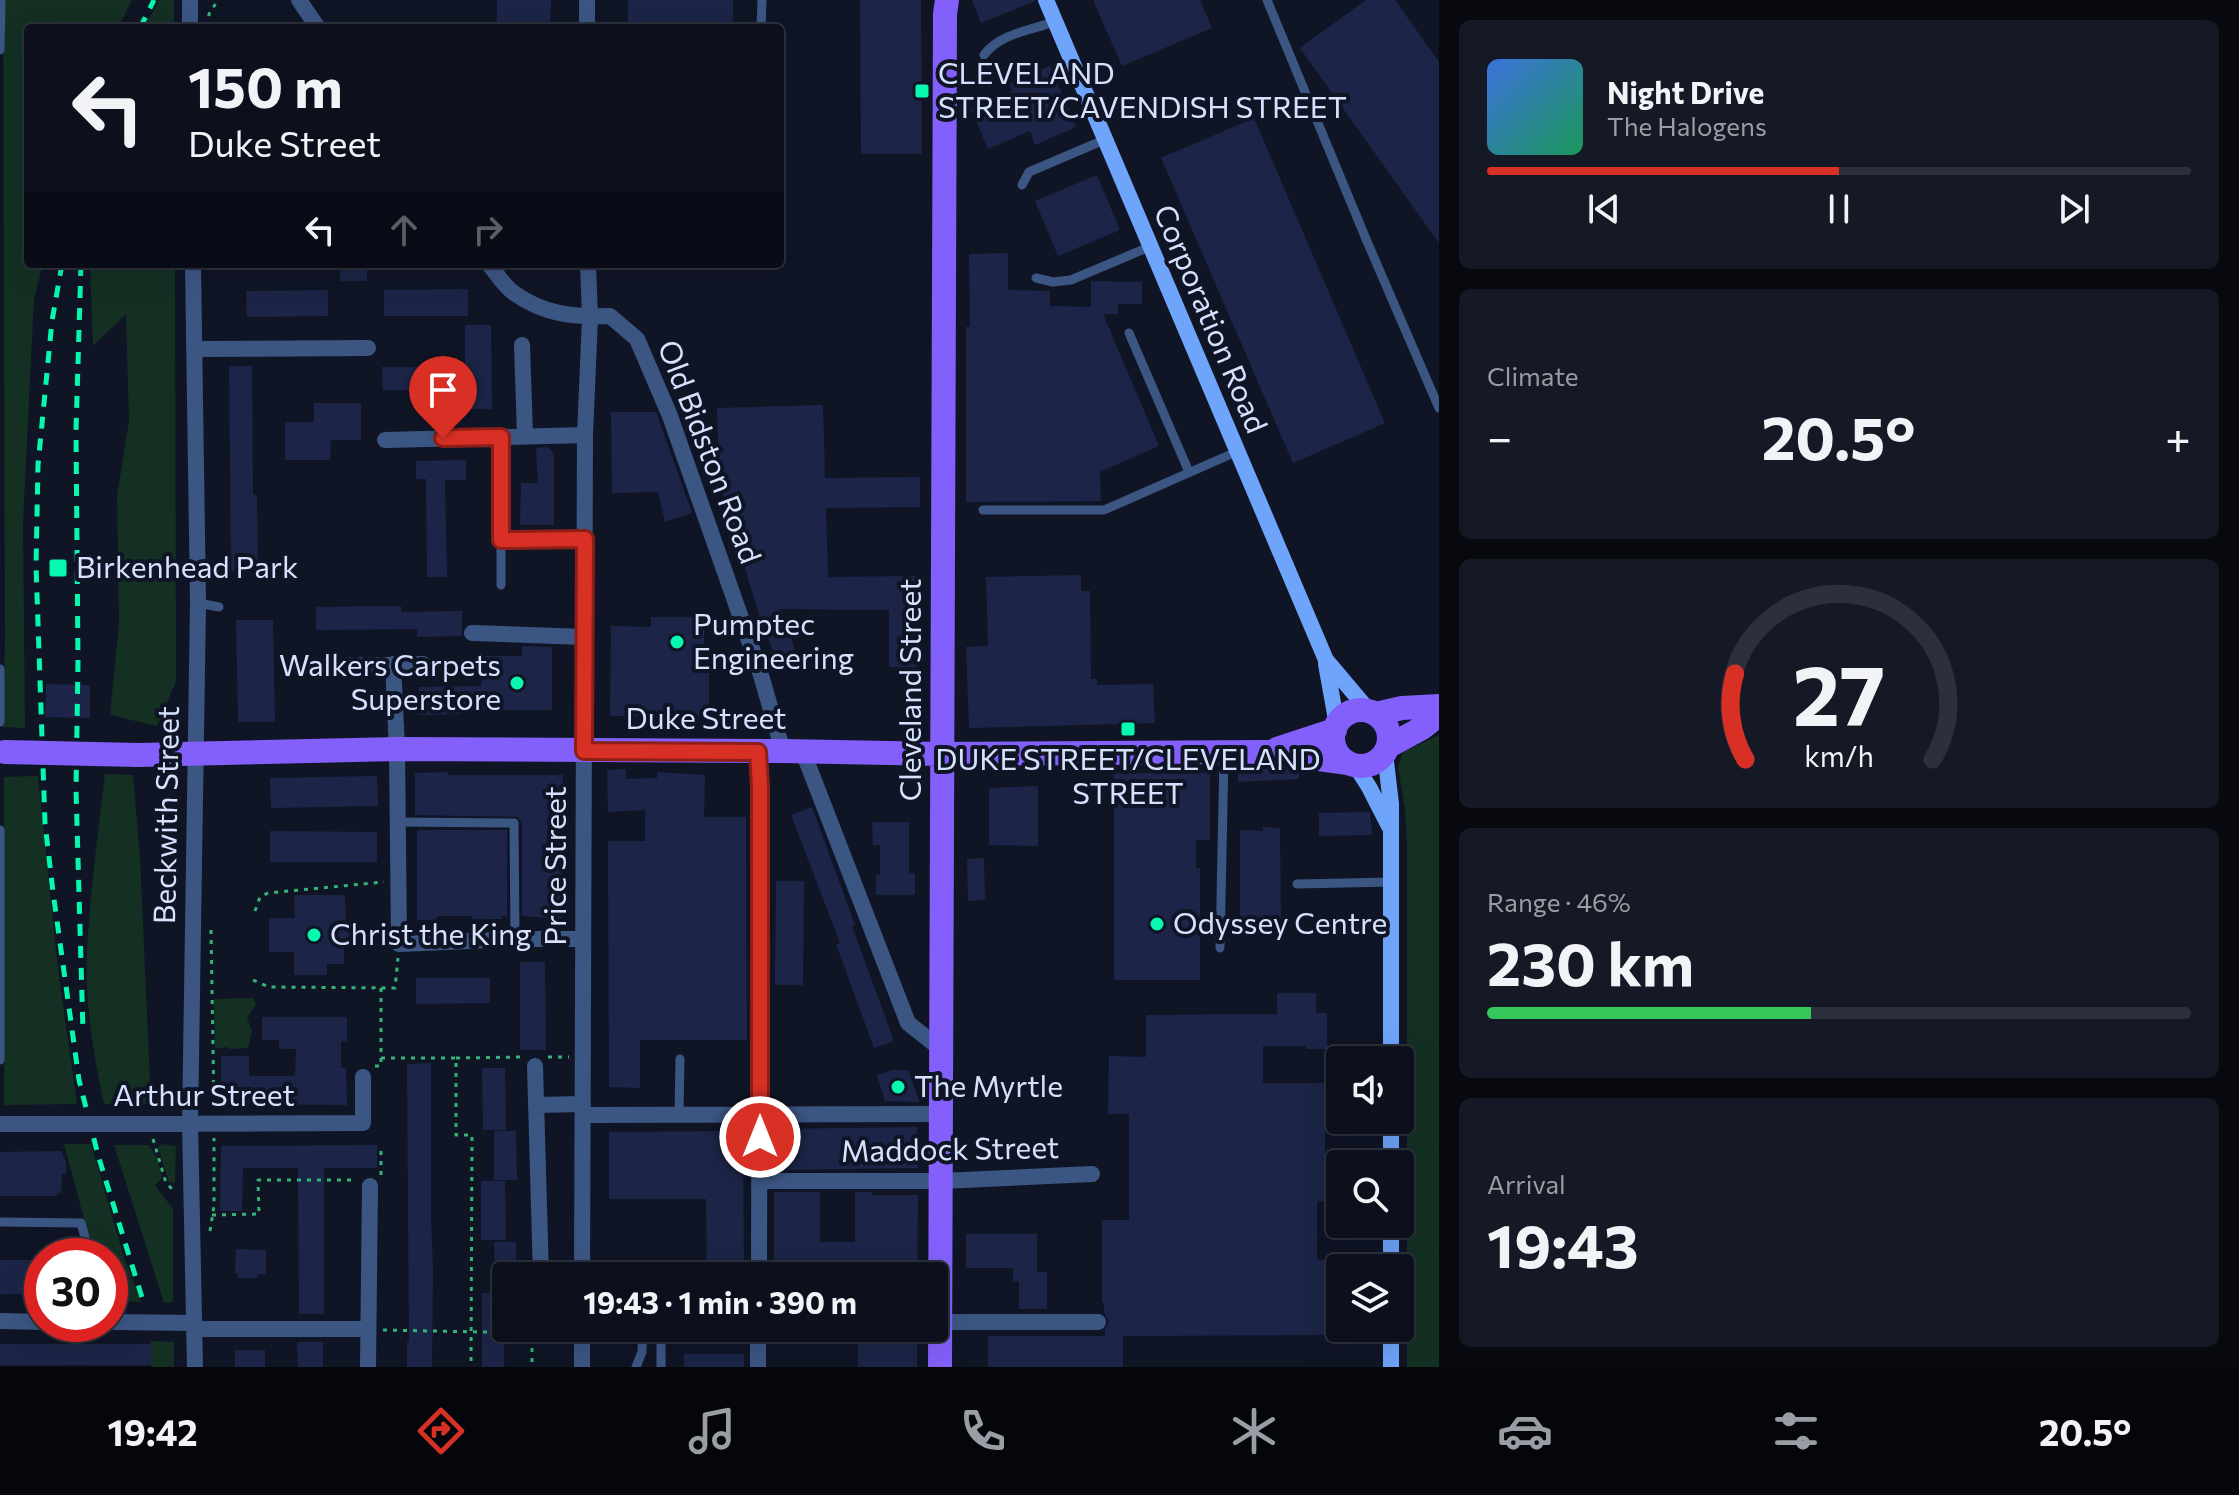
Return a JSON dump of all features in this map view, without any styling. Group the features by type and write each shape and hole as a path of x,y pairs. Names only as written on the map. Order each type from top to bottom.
{"main road":[{"name":"Corporation Road","path":"1046,0 1326,660 1336,727"},
{"name":"Cleveland Street","path":"939,1262 945,5"},
{"name":"Corporation Road","path":"1326,660 1373,713"},
{"path":"1392,831 1369,787 1336,749 1333,739 1336,727 1351,712 1373,713 1439,706"},
{"path":"1373,713 1387,727 1392,831 1391,1046"},
{"path":"1351,764 1374,763 1387,749 1439,715"},
{"name":"Duke Street","path":"1267,752 1336,727"},
{"name":"Duke Street","path":"2,752 138,755 397,749 942,754 1267,752 1351,764"},
{"name":"Cleveland Street","path":"938,1342 940,1367"},
{"path":"1391,1342 1391,1367"}],"street":[{"path":"190,0 190,24"},
{"path":"299,0 315,24"},
{"path":"587,0 587,24"},
{"name":"Beckwith Street","path":"193,268 198,603 190,1124 195,1367"},
{"name":"Old Bidston Road","path":"492,268 511,292 554,313 610,316 637,339 670,416 760,672 908,1023 942,1050"},
{"name":"Price Street","path":"582,1262 588,268"},
{"path":"522,345 525,436"},
{"path":"194,349 368,348"},
{"path":"385,440 585,435"},
{"path":"472,633 584,637"},
{"path":"393,664 399,944 583,939"},
{"path":"336,666 423,664"},
{"path":"758,752 759,1262"},
{"path":"535,1066 541,1262"},
{"name":"Arthur Street","path":"0,1124 363,1123 363,1077"},
{"path":"536,1105 679,1114 941,1114"},
{"name":"Maddock Street","path":"760,1181 941,1181 1092,1174"},
{"path":"368,1367 370,1183"},
{"path":"0,1321 24,1322"},
{"path":"948,1322 1098,1322"},
{"path":"128,1323 367,1329"},
{"path":"582,1342 582,1367"},
{"path":"758,1342 758,1367"}],"lane":[{"path":"0,50 1,0"},
{"path":"761,24 762,0"},
{"path":"1267,0 1439,408"},
{"path":"984,55 989,47 1011,35 1055,21"},
{"path":"1022,185 1029,172 1104,140"},
{"path":"1036,278 1053,282 1071,280 1149,247"},
{"path":"1129,333 1189,472"},
{"path":"501,437 501,585"},
{"path":"983,510 1104,510 1236,452"},
{"path":"501,540 585,539"},
{"path":"198,603 219,607"},
{"path":"0,669 0,722"},
{"path":"1220,948 1224,752"},
{"path":"398,822 514,823 515,939"},
{"path":"0,830 0,1060"},
{"path":"1297,884 1392,882"},
{"path":"679,1114 680,1059"},
{"path":"0,1222 81,1223 85,1238"},
{"path":"636,1367 642,1342"},
{"path":"661,1342 661,1367"}],"path":[{"path":"208,24 209,14 218,0"},
{"path":"255,911 260,897 268,893 398,881"},
{"path":"253,980 269,987 395,988 399,944"},
{"path":"363,1077 363,1066 381,1066 381,988"},
{"path":"381,1058 456,1058 456,1135 472,1135 471,1367"},
{"path":"147,1124 166,1183 192,1211 259,1214 258,1180 370,1183 381,1180 381,1147"},
{"path":"367,1329 492,1332"},
{"path":"532,1342 532,1367"}],"green space":[{"path":"3,0 132,0 120,24 24,24 24,268 42,268 34,299 23,522 25,728 3,727"},
{"path":"159,0 174,0 174,24 146,24"},
{"path":"90,268 175,268 176,681 157,726 110,715 119,623 117,496 129,421 126,314 93,346"},
{"path":"1439,735 1439,1367 1407,1367 1407,1342 1414,1342 1414,1254 1407,1254 1407,1238 1414,1238 1414,1150 1407,1150 1407,1134 1414,1134 1414,1046 1407,1046 1407,845 1398,767 1403,752"},
{"path":"105,774 133,775 140,857 151,1104 104,1104 93,1047 87,952"},
{"path":"38,776 58,970 77,1104 4,1105 4,777"},
{"path":"253,998 256,1005 247,1018 252,1030 248,1048 215,1049 214,999"},
{"path":"64,1144 91,1144 118,1238 89,1238"},
{"path":"162,1144 176,1146 175,1183 169,1182 158,1147"},
{"path":"114,1145 149,1145 157,1158 162,1178 155,1185 173,1209 173,1302 164,1303"},
{"path":"128,1267 141,1302 128,1302"},
{"path":"151,1341 174,1342 174,1367 151,1367"}],"building":[{"path":"497,0 551,0 550,24 497,24"},
{"path":"628,0 733,0 733,24 628,24"},
{"path":"860,0 921,0 922,154 861,154"},
{"path":"972,0 1035,0 1035,1 981,23"},
{"path":"1093,0 1200,0 1212,28 1122,66"},
{"path":"1366,0 1395,0 1439,62 1439,243 1300,48"},
{"path":"1050,66 1076,127 1035,145 1030,131 988,149 971,109 1012,91 1009,84"},
{"path":"1254,118 1385,423 1293,463 1161,158"},
{"path":"1097,175 1120,230 1058,256 1035,201"},
{"path":"1008,253 1008,290 1050,291 1050,306 1091,307 1091,281 1142,282 1142,304 1118,304 1118,314 1103,314 1159,446 1100,472 1101,501 966,502 969,254"},
{"path":"340,268 367,268 367,281 340,281"},
{"path":"468,289 468,316 384,316 384,290"},
{"path":"328,290 328,316 247,317 246,291"},
{"path":"465,325 491,325 492,409 465,409"},
{"path":"229,366 252,366 253,495 257,495 258,571 231,571"},
{"path":"382,367 432,367 432,390 383,390"},
{"path":"314,403 361,403 361,440 331,440 330,460 285,460 285,422 314,422"},
{"path":"823,405 825,478 920,477 920,507 826,508 828,577 919,576 916,671 897,671 897,667 889,667 889,610 780,609 798,660 777,662 757,608 719,482 717,408"},
{"path":"611,412 656,412 692,513 665,522 658,492 612,493"},
{"path":"548,447 554,454 554,525 520,525 521,483 538,483 536,448"},
{"path":"466,460 466,480 445,480 447,577 427,577 426,479 416,479 416,461"},
{"path":"1081,575 1081,591 1090,591 1091,679 1097,679 1097,685 1153,684 1155,723 969,728 966,647 988,646 986,577"},
{"path":"401,606 401,612 462,611 462,636 417,637 417,629 316,630 316,607"},
{"name":"Pumptec Engineering","path":"651,617 704,617 704,667 709,667 709,716 610,716 611,626 651,627"},
{"path":"236,620 273,620 275,722 238,722"},
{"name":"Walkers Carpets Superstore","path":"522,646 552,647 552,710 463,710 463,714 419,715 419,687 481,686 482,656 522,656"},
{"path":"46,684 90,685 90,718 45,717"},
{"path":"1267,767 1299,771 1299,779 1238,782 1238,769"},
{"path":"626,769 626,779 657,778 657,772 705,775 704,817 746,817 747,1040 640,1040 640,1088 609,1087 608,841 645,841 645,810 608,812 607,770"},
{"path":"448,772 448,775 563,775 562,919 522,916 522,823 518,817 415,815 415,773"},
{"name":"Odyssey Centre","path":"1114,773 1210,773 1210,840 1196,840 1196,868 1200,868 1200,980 1114,980"},
{"path":"377,776 378,806 271,808 270,778"},
{"path":"1038,786 1038,846 989,845 989,788"},
{"path":"812,807 894,1041 874,1048 836,944 840,943 791,815"},
{"path":"1370,812 1372,835 1319,836 1319,813"},
{"path":"872,822 909,822 909,873 915,873 915,895 876,895 880,845 873,845"},
{"path":"1263,827 1280,828 1281,925 1240,924 1240,830 1263,831"},
{"path":"417,830 507,830 507,916 502,916 502,919 472,919 472,916 437,916 437,920 417,920"},
{"path":"270,831 377,832 377,862 270,862"},
{"path":"984,858 985,900 968,901 967,859"},
{"path":"776,881 804,881 803,985 775,985"},
{"name":"Christ the King","path":"294,895 345,895 346,924 359,924 359,946 344,946 344,964 327,964 327,975 294,975 294,952 269,952 269,918 295,918"},
{"path":"520,962 545,962 546,1050 520,1050"},
{"path":"416,978 490,978 490,1003 416,1004"},
{"path":"1277,993 1316,993 1316,1013 1327,1013 1326,1049 1263,1046 1263,1083 1325,1083 1325,1201 1317,1201 1317,1260 1326,1260 1326,1335 1123,1336 1123,1367 988,1367 988,1336 1105,1336 1109,1321 1102,1303 1102,1220 1129,1220 1129,1114 1108,1114 1109,1056 1146,1057 1146,1015 1277,1014"},
{"path":"262,1017 347,1017 347,1041 341,1041 341,1068 346,1068 347,1105 221,1104 221,1056 249,1056 249,1076 295,1076 296,1049 279,1049 279,1040 262,1040"},
{"path":"431,1063 432,1367 407,1367 407,1064"},
{"path":"482,1068 505,1068 506,1130 483,1130"},
{"name":"The Myrtle","path":"908,1070 920,1102 885,1101 877,1075"},
{"path":"917,1127 918,1168 775,1170 774,1129"},
{"path":"494,1131 516,1131 517,1180 494,1180"},
{"path":"743,1131 744,1262 707,1262 706,1199 609,1199 609,1132"},
{"path":"377,1145 377,1168 324,1168 324,1314 299,1314 298,1168 243,1168 242,1211 220,1211 221,1146"},
{"path":"61,1151 66,1162 66,1174 62,1174 61,1193 57,1196 0,1196 0,1152"},
{"path":"481,1181 505,1181 506,1240 481,1240"},
{"path":"774,1192 820,1192 820,1242 855,1242 855,1192 918,1195 917,1262 774,1262"},
{"path":"966,1234 1037,1234 1037,1272 1047,1272 1047,1309 1019,1309 1019,1281 1013,1281 1013,1268 966,1268"},
{"path":"494,1242 516,1242 516,1262 495,1262"},
{"path":"236,1249 266,1250 266,1275 238,1278 235,1273"},
{"path":"0,1260 24,1260 24,1294 0,1294"},
{"path":"482,1293 492,1293 492,1342 504,1342 504,1367 482,1367"},
{"path":"297,1342 323,1342 323,1367 298,1367"},
{"path":"858,1342 917,1342 917,1367 858,1367"},
{"path":"0,1344 151,1344 151,1365 0,1365"},
{"path":"235,1350 265,1350 265,1367 235,1367"},
{"path":"684,1354 744,1354 744,1367 684,1367"}],"railway":[{"path":"142,24 154,0"},
{"path":"61,268 52,321 38,465 36,566 45,823 79,1080 98,1155 144,1304"},
{"path":"81,268 76,430 76,790 83,1032"}],"place":[{"name":"CLEVELAND STREET/CAVENDISH STREET","path":"922,91"},
{"name":"Birkenhead Park","path":"58,568"},
{"name":"Pumptec Engineering","path":"677,642"},
{"name":"Walkers Carpets Superstore","path":"517,683"},
{"name":"DUKE STREET/CLEVELAND STREET","path":"1128,729"},
{"name":"Odyssey Centre","path":"1157,924"},
{"name":"Christ the King","path":"314,935"},
{"name":"The Myrtle","path":"898,1087"}],"route":[{"path":"443,438 501,437 501,540 585,539 584,751 758,752 760,1137"}]}
